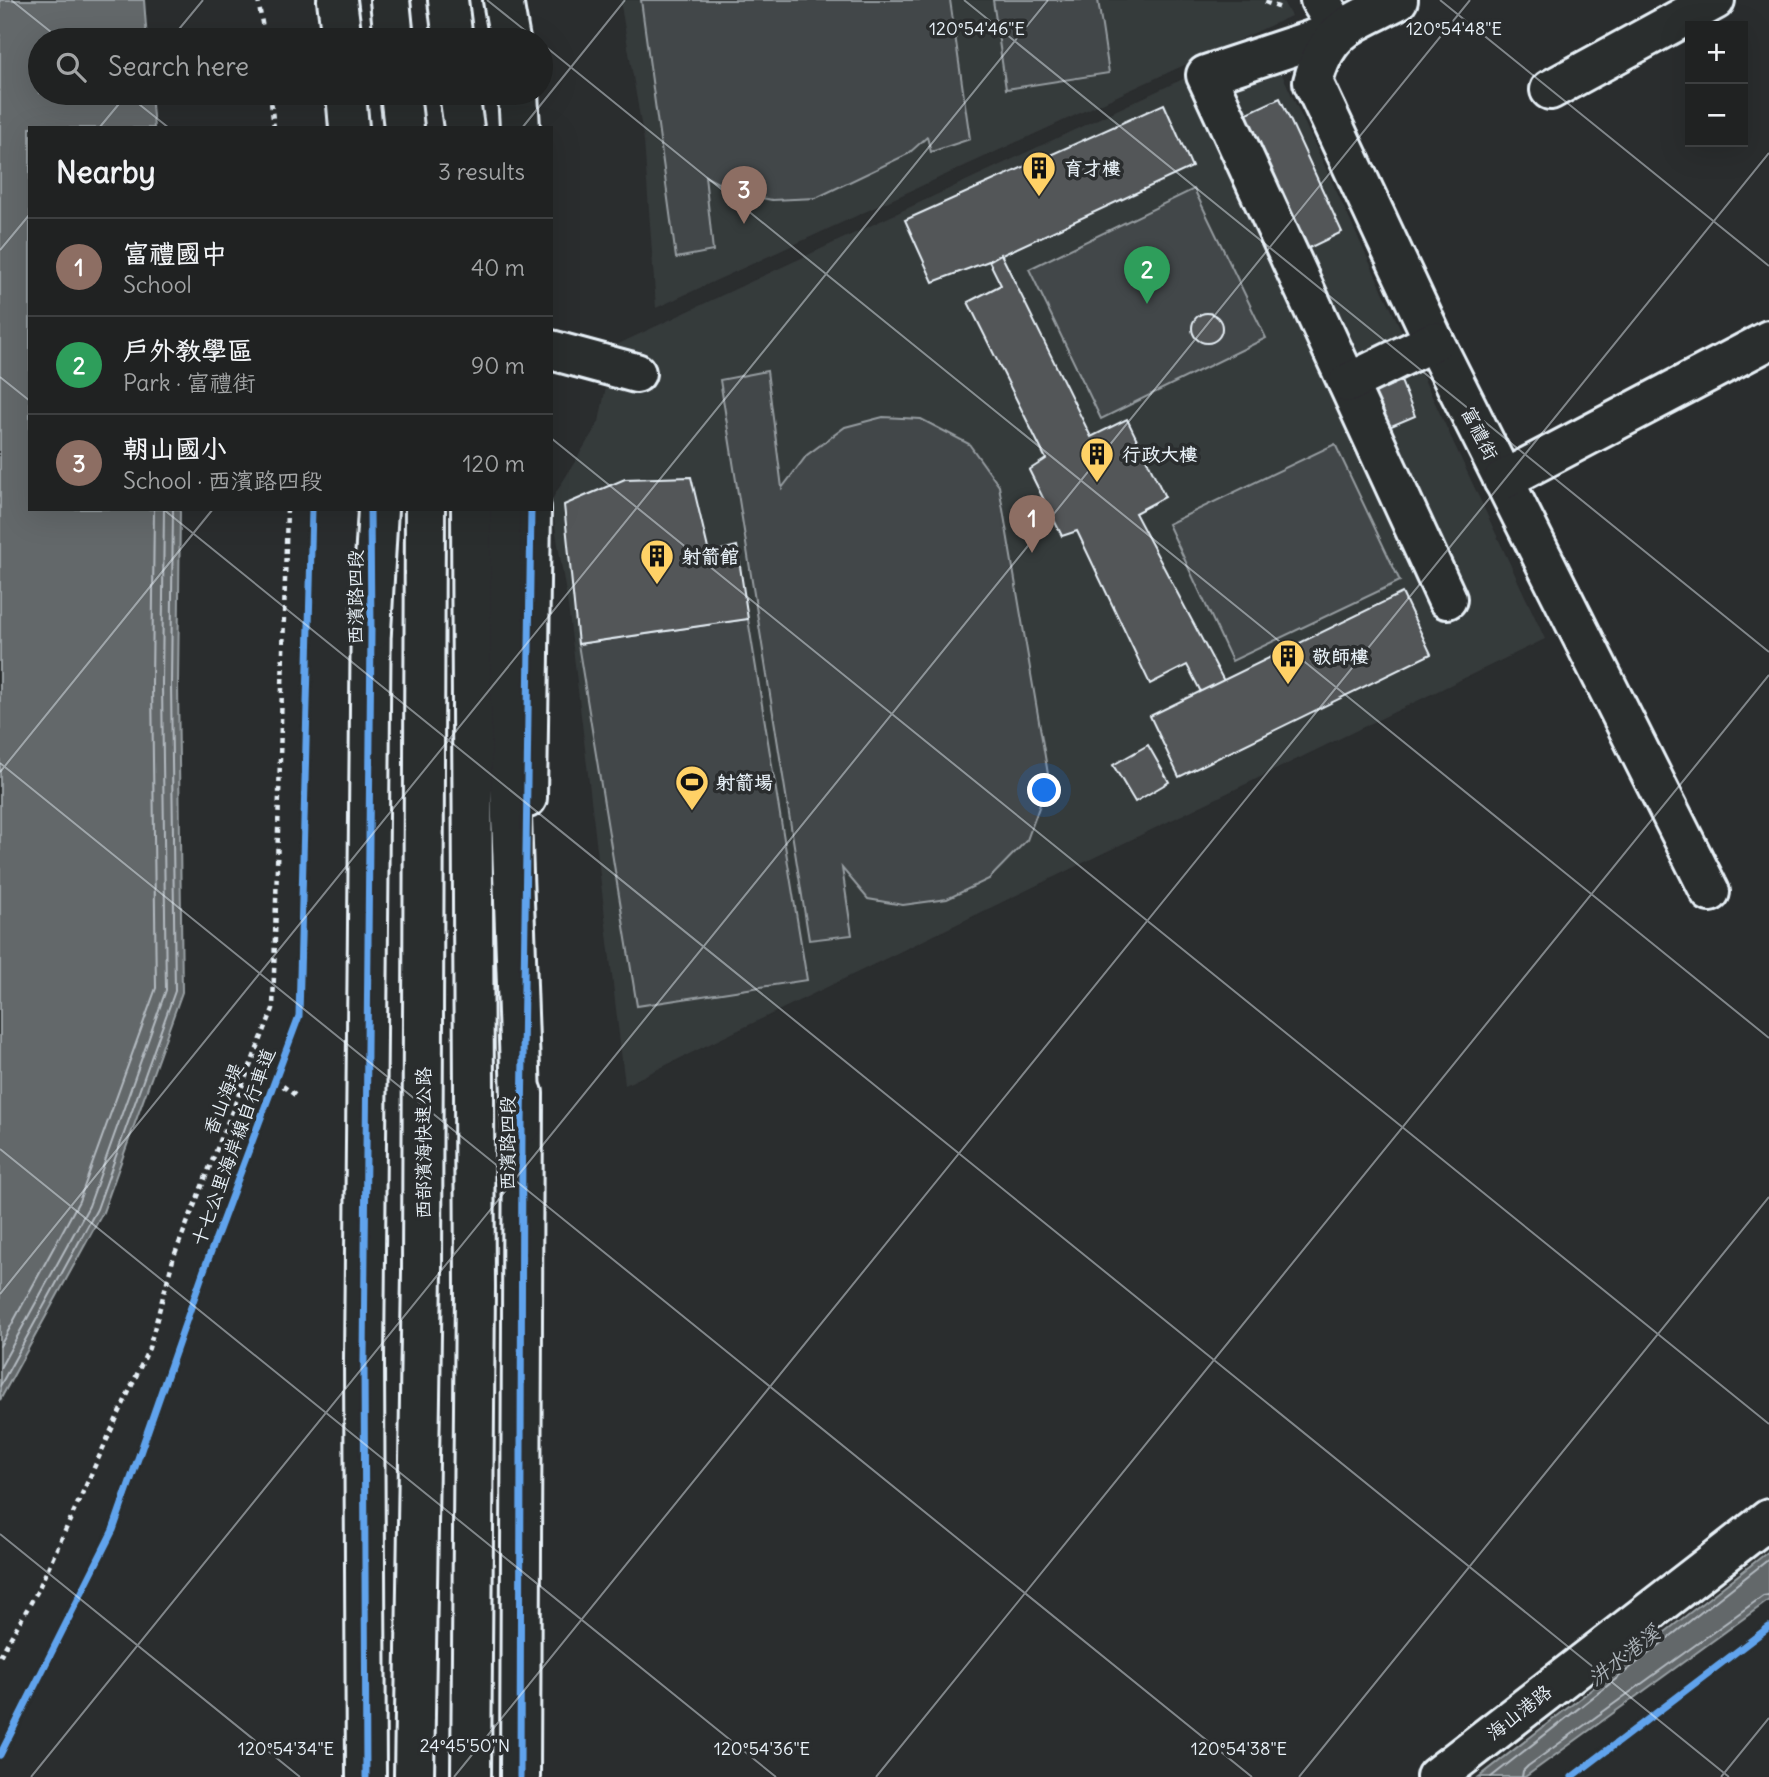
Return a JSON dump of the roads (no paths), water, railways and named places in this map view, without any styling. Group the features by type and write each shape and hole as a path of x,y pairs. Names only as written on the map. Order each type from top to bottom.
{"main road":[{"path":"337,0 340,28"},
{"path":"387,28 388,0"},
{"path":"388,0 392,28"},
{"path":"448,0 452,28"},
{"path":"503,0 508,28"},
{"name":"富禮街","path":"1398,0 1330,15 1313,82 1434,341 1710,892"},
{"path":"1550,90 1715,0"},
{"path":"1330,15 1206,75 1447,600"},
{"path":"347,105 349,126"},
{"path":"387,105 387,126"},
{"path":"401,105 404,126"},
{"path":"461,105 464,126"},
{"path":"519,105 520,126"},
{"path":"1503,480 1769,340"},
{"path":"1348,383 1434,341"},
{"path":"553,351 636,373"},
{"name":"西濱路四段","path":"366,1777 364,1360 370,511"},
{"path":"371,631 378,511"},
{"name":"西部濱海快速公路","path":"414,1777 423,1258 425,511"},
{"path":"471,511 475,1287 471,1777"},
{"path":"500,511 522,1125"},
{"name":"西濱路四段","path":"520,1777 522,1125 531,511"},
{"name":"海山港路","path":"1436,1777 1769,1519"}],"water":[{"path":"0,0 144,0 146,28 28,28 28,105 152,105 154,126 28,126 28,511 180,511 178,684 182,992 103,1212 0,1400"},
{"path":"1769,1551 1769,1600 1525,1777 1479,1777"}],"place":[{"name":"育才樓","path":"1039,198"},
{"name":"朝山國小","path":"744,224"},
{"name":"戶外教學區","path":"1147,304"},
{"name":"行政大樓","path":"1097,484"},
{"name":"富禮國中","path":"1032,553"},
{"name":"射箭館","path":"657,586"},
{"name":"敬師樓","path":"1288,686"},
{"name":"射箭場","path":"692,812"}],"water label":[{"name":"汫水港溪","path":"1624,1656"}]}
